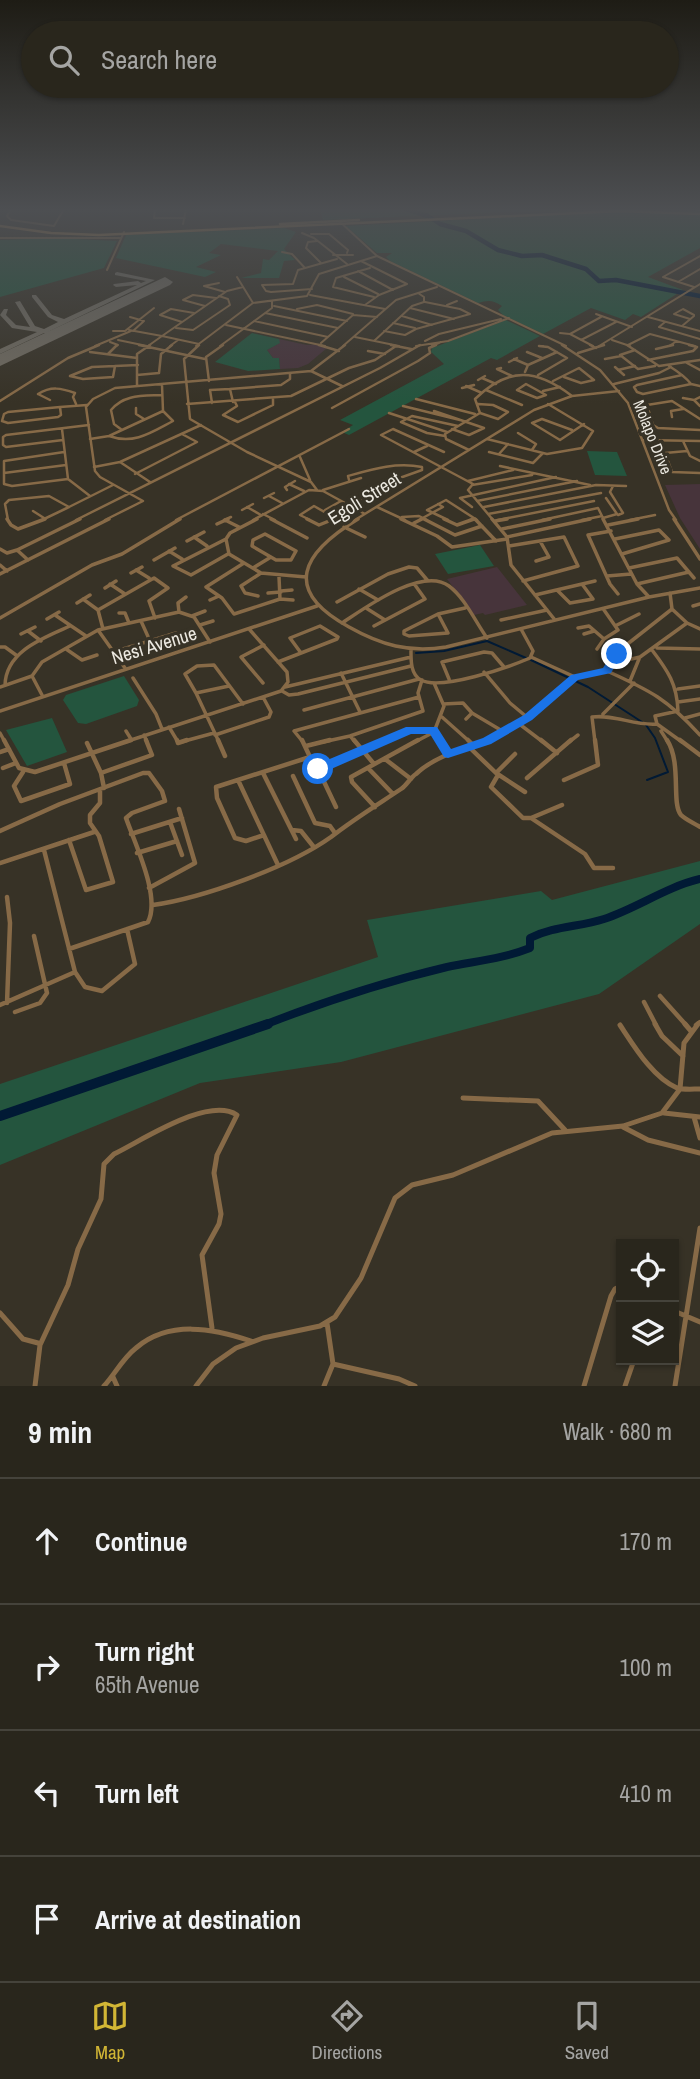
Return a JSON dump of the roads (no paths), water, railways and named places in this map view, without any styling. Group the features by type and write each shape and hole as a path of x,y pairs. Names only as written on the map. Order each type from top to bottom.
{"street":[{"path":"293,284 297,274"},
{"path":"310,295 318,275 322,274"},
{"path":"349,274 334,280 335,290 374,297"},
{"path":"363,274 393,289"},
{"path":"365,305 374,297 407,284 385,274"},
{"name":"Molapo Drive","path":"414,274 578,354 600,370 628,403 669,510 700,559"},
{"path":"669,274 663,277 694,287"},
{"path":"677,282 692,274"},
{"path":"342,276 379,295"},
{"path":"237,277 254,303"},
{"path":"219,283 204,286 225,292"},
{"path":"293,284 262,285 267,292 312,289"},
{"path":"293,284 296,289"},
{"path":"578,354 611,340 700,284"},
{"path":"60,406 59,417 2,422 4,414 8,412 75,404 88,405 112,389 311,371 339,351 398,299 439,286"},
{"path":"137,386 138,353 217,297 243,287"},
{"path":"418,293 424,297 425,302"},
{"path":"174,328 193,330 230,305 228,299 217,297 193,295 183,300 205,306"},
{"path":"365,514 319,490 311,482 247,452 188,416 183,361 199,344 254,303 310,295 386,309"},
{"path":"272,301 274,306"},
{"path":"374,341 384,331 410,308 425,302 460,309 470,314 416,328 405,335 384,331"},
{"path":"445,306 457,302"},
{"path":"296,310 302,306 316,305 355,315 377,317"},
{"path":"116,339 205,359 274,306 347,321"},
{"path":"127,330 154,308"},
{"path":"410,308 454,319"},
{"path":"182,322 160,315 171,309 194,313"},
{"path":"682,326 690,319 694,315 685,310 674,314 690,319"},
{"path":"265,313 338,328"},
{"path":"596,314 632,327"},
{"path":"321,343 355,315"},
{"path":"402,316 432,325"},
{"path":"0,401 58,364 132,331 144,321 130,317"},
{"path":"570,336 579,328 601,317"},
{"path":"646,317 700,330"},
{"path":"0,549 7,553 17,550 342,386 433,337 508,318"},
{"path":"332,408 430,354 429,348 508,318"},
{"path":"254,321 328,337"},
{"path":"665,321 659,328 700,339"},
{"path":"580,322 586,324"},
{"path":"582,342 616,322"},
{"path":"393,323 416,328"},
{"path":"226,325 321,343 339,351"},
{"path":"572,326 579,328"},
{"path":"684,334 691,328"},
{"path":"113,331 127,330 199,344"},
{"path":"560,333 596,348"},
{"path":"628,345 648,334 697,347 693,351 648,360"},
{"path":"355,337 411,349"},
{"path":"433,337 436,341"},
{"path":"137,375 159,373 159,358 178,340"},
{"path":"611,340 628,345 656,365 670,367 691,384"},
{"path":"421,344 443,341"},
{"path":"656,349 670,346 677,341"},
{"path":"106,355 118,346 110,342"},
{"path":"538,375 567,358 544,345 539,346"},
{"path":"187,404 291,396 325,378 365,365 396,346"},
{"path":"531,349 526,353 542,358"},
{"path":"88,351 137,358"},
{"path":"368,351 385,354"},
{"path":"601,356 606,360 621,356 621,353 635,351"},
{"path":"525,372 528,365 558,352"},
{"path":"621,356 637,368"},
{"path":"509,362 516,358 528,365"},
{"path":"205,359 209,381"},
{"path":"614,384 700,360"},
{"path":"686,363 700,370"},
{"path":"115,366 113,377 83,379 70,376 81,369 115,366 138,365"},
{"path":"624,375 616,368 648,369 656,365"},
{"path":"553,381 580,369 594,380 581,383 564,377"},
{"path":"497,370 512,376"},
{"path":"311,371 342,386"},
{"path":"480,412 475,399 496,384 525,372 553,381 572,396"},
{"path":"212,403 210,390 281,385 290,379 290,374"},
{"path":"681,375 639,384 634,388 643,394 691,384 700,386"},
{"path":"481,378 496,384"},
{"path":"543,391 546,395 537,398 517,390 529,384 543,391 560,387"},
{"path":"110,436 123,442 136,439 173,421 163,411 162,385"},
{"path":"474,385 465,386 482,393"},
{"path":"50,400 38,394 55,386 75,393 75,404"},
{"path":"230,389 237,406 223,415 238,422 273,405 273,399"},
{"path":"486,390 522,405"},
{"name":"Egoli Street","path":"306,577 311,557 316,550 344,527 487,439 548,404 572,396 619,391"},
{"path":"691,394 697,398 700,406"},
{"path":"122,430 114,424 111,408 117,401 162,395"},
{"path":"0,396 7,396"},
{"path":"683,398 697,398"},
{"path":"416,399 475,415"},
{"path":"700,419 670,401 647,405 653,425 658,428 700,429"},
{"path":"478,404 493,405 508,412 498,419 480,412"},
{"path":"487,439 543,453 554,454 582,448 594,433 584,424 548,404"},
{"path":"0,574 143,501 100,477 93,467 88,405"},
{"path":"403,406 419,412 467,421"},
{"path":"136,408 136,414 144,419"},
{"path":"672,417 671,411 683,409"},
{"path":"90,439 110,436 163,411"},
{"path":"433,411 484,428 469,435 452,429"},
{"path":"445,436 447,432 480,412"},
{"path":"389,414 447,432"},
{"path":"458,426 412,416 401,422 427,433 445,436 470,450"},
{"path":"572,430 542,419 532,423 560,440 584,424"},
{"path":"63,440 6,447 3,445 4,436 89,425"},
{"path":"93,467 120,462 201,425"},
{"path":"62,429 68,479 90,496"},
{"path":"0,618 92,565 122,554 160,529 349,429"},
{"path":"444,452 393,429 381,433 385,439 442,466 472,485"},
{"path":"518,433 536,444 532,450"},
{"path":"135,474 196,443 182,434"},
{"path":"642,440 700,441"},
{"path":"682,441 692,458 700,461"},
{"path":"499,454 508,444"},
{"path":"414,452 427,446"},
{"path":"687,451 665,453 672,472 700,473"},
{"path":"64,452 6,460 3,464 4,484 7,486 68,479"},
{"path":"489,452 533,463 543,453"},
{"path":"300,457 311,482"},
{"path":"120,462 150,482"},
{"path":"4,473 66,465"},
{"path":"349,480 348,476 395,466 415,465 423,468 394,480 396,483 351,505"},
{"path":"499,466 591,486"},
{"path":"468,481 515,470"},
{"path":"534,475 472,485 467,489 502,529 507,538 511,565 556,620"},
{"path":"472,507 460,498 556,477"},
{"path":"229,554 191,575 173,567 208,546 226,540 240,528 304,491 319,490 361,478"},
{"path":"287,491 285,487 295,481"},
{"path":"477,501 577,481"},
{"path":"289,484 304,491"},
{"path":"69,507 45,496 9,500 5,504 7,523 12,528 24,529 44,518 69,507 113,485"},
{"path":"377,507 412,523 452,547 496,541 623,513 610,492 615,485"},
{"path":"483,507 591,486 626,486"},
{"path":"264,498 274,493"},
{"path":"488,514 601,493"},
{"path":"269,496 283,504"},
{"path":"606,498 617,515"},
{"path":"474,519 458,525 427,510 446,500 483,525 496,541"},
{"path":"324,510 335,518 322,525 300,513 314,506 324,510 341,501"},
{"path":"495,521 594,501"},
{"path":"242,510 253,504"},
{"path":"247,507 307,538"},
{"path":"502,529 598,508 631,574 649,597"},
{"path":"33,511 44,518"},
{"path":"412,523 432,513"},
{"path":"400,517 414,515 423,518 455,536 483,525"},
{"path":"608,525 655,515"},
{"path":"217,524 230,517"},
{"path":"225,520 240,528"},
{"path":"344,527 365,537"},
{"path":"615,540 659,530 669,540 621,554"},
{"path":"611,531 588,534 607,576 618,593"},
{"path":"187,541 204,532"},
{"path":"253,568 271,557 288,561 297,553 265,534 250,542 271,557"},
{"path":"194,537 208,546"},
{"path":"509,546 564,537 578,566 523,581"},
{"path":"226,540 229,554 261,573 279,577 306,577 309,591 317,606 341,623 379,643 411,649 440,649 649,597 700,588"},
{"path":"536,561 550,555 540,541"},
{"path":"154,560 175,548"},
{"path":"17,550 29,560"},
{"path":"169,551 183,559"},
{"path":"629,568 675,558 682,561 694,578"},
{"path":"244,563 207,586 231,611 237,614 280,599 293,600"},
{"path":"0,565 7,571"},
{"path":"131,573 142,567"},
{"path":"337,602 383,575 414,568 421,571 428,581"},
{"path":"136,570 150,579"},
{"path":"637,584 689,572"},
{"path":"258,596 245,593 241,586 261,573"},
{"path":"607,576 631,574"},
{"path":"279,577 280,599"},
{"path":"98,610 150,579 157,579 168,588 149,600 155,618"},
{"path":"341,623 397,589 428,581 446,583 487,638"},
{"path":"535,595 594,581"},
{"path":"105,588 116,582"},
{"path":"110,584 125,594"},
{"path":"374,626 425,599 415,584"},
{"path":"557,590 570,603 593,599 582,584"},
{"path":"359,589 378,600"},
{"path":"268,593 292,590"},
{"path":"670,593 672,609 700,629"},
{"path":"77,603 90,595"},
{"path":"210,600 219,596"},
{"path":"179,612 177,603 186,597"},
{"path":"83,599 98,610 100,630 125,668"},
{"path":"692,606 700,604"},
{"name":"Nesi Avenue","path":"0,711 317,606"},
{"path":"366,608 384,620"},
{"path":"438,614 448,633 409,636 404,634 404,631 426,618 438,614 465,608"},
{"path":"603,609 617,627"},
{"path":"607,671 625,646 672,609"},
{"path":"501,620 547,610"},
{"path":"192,616 205,611"},
{"path":"70,626 17,655 5,670 2,686 32,676 42,662 100,630 179,612 192,616 210,642"},
{"path":"118,613 125,613 129,624"},
{"path":"47,619 57,614 86,636"},
{"path":"597,649 617,627 639,614"},
{"path":"141,621 150,641"},
{"path":"200,625 213,621"},
{"path":"613,663 640,657 687,622"},
{"path":"278,662 301,653 338,638 320,626 290,638 301,653"},
{"path":"578,628 587,626 604,639"},
{"path":"22,634 34,627"},
{"path":"520,629 532,648 529,659"},
{"path":"1,736 23,771 35,772 281,691 288,677 250,630"},
{"path":"28,631 41,641"},
{"path":"584,634 594,631"},
{"path":"113,652 176,633"},
{"path":"263,683 241,657 264,645"},
{"path":"0,647 5,647 17,655"},
{"path":"66,649 82,660 97,655"},
{"path":"306,746 350,736 423,711 419,697 421,679 411,666 411,649"},
{"path":"654,649 700,649"},
{"path":"654,649 674,678 678,689 678,710"},
{"path":"449,680 441,666 444,661 487,652 495,655 504,667"},
{"path":"285,687 411,657"},
{"path":"602,716 632,682 640,657"},
{"path":"304,710 421,679 434,682 449,680 529,659 574,678"},
{"path":"225,756 185,674 197,666 214,665 243,704"},
{"path":"281,691 292,695 411,666"},
{"path":"153,905 182,901 278,865 375,807 416,773 448,754 504,732 528,718 574,678 607,671 632,682 656,693 678,710 700,735"},
{"path":"484,672 504,697 528,718"},
{"path":"341,673 360,713"},
{"path":"32,676 42,695"},
{"path":"133,678 156,714 162,729"},
{"path":"375,807 350,779 433,731 442,717 443,704 434,682"},
{"path":"678,689 700,685"},
{"path":"196,693 229,686"},
{"path":"169,727 178,743 269,717 271,712 263,697"},
{"path":"264,835 246,841 235,838 215,790 310,757 306,746 294,731 419,697"},
{"path":"678,702 700,699"},
{"path":"443,704 459,701 483,721 504,732"},
{"path":"678,710 655,716 658,727 675,752 678,785 676,802 680,814 700,827"},
{"path":"466,719 472,713"},
{"path":"685,718 700,714"},
{"path":"442,717 497,774 525,792"},
{"path":"564,780 598,765 591,718 624,717 646,726 658,727 700,755"},
{"path":"478,725 483,721"},
{"path":"518,723 557,753"},
{"path":"337,807 318,769 410,730 433,731"},
{"path":"126,731 131,739"},
{"path":"433,731 448,754"},
{"path":"101,773 152,755 144,735"},
{"path":"350,736 374,764"},
{"path":"527,778 578,736"},
{"path":"69,840 86,890 109,886 113,878 99,836 90,823 90,815 100,803 101,773 87,743"},
{"path":"0,752 9,749"},
{"path":"515,754 491,783 493,789 523,818 531,818 562,805"},
{"path":"385,759 411,779"},
{"path":"3,768 16,762"},
{"path":"23,771 14,786 21,801 70,784 64,763"},
{"path":"368,768 393,794"},
{"path":"0,830 50,808 149,773 162,791 165,801 127,816 153,905 148,922 69,949"},
{"path":"263,773 296,839"},
{"path":"293,776 315,823 330,826 335,833"},
{"path":"238,780 278,865"},
{"path":"149,888 195,863 179,809"},
{"path":"131,834 183,818"},
{"path":"531,818 585,853 592,866 599,869 613,867"},
{"path":"170,822 182,855"},
{"path":"292,830 301,831 313,846"},
{"path":"0,863 95,831"},
{"path":"137,853 177,841"},
{"path":"44,850 78,982 96,992 107,989 123,976 136,960 127,929"},
{"path":"6,897 12,923 7,961 7,1003"},
{"path":"15,1012 45,999 47,985 34,936"},
{"path":"0,1005 75,972"},
{"path":"660,996 691,1031"},
{"path":"644,1002 654,1025 667,1042 683,1056"},
{"path":"662,1112 680,1089 684,1043 700,1022"},
{"path":"620,1026 646,1059 672,1085 680,1089 700,1089"},
{"path":"463,1098 538,1101 565,1130"},
{"path":"35,1386 38,1343 68,1284 81,1242 99,1212 105,1183 104,1164 114,1154 208,1108 228,1109 237,1115 217,1155 214,1173 220,1199 219,1224 202,1250 212,1328"},
{"path":"196,1386 208,1369 251,1341 327,1323 348,1303 395,1198 423,1181 453,1175 508,1150 565,1130 623,1126 662,1112 697,1117 700,1138"},
{"path":"623,1126 648,1140 700,1153"},
{"path":"676,1386 684,1316 700,1228"},
{"path":"584,1386 611,1296 616,1288"},
{"path":"0,1313 23,1339 38,1343"},
{"path":"679,1314 700,1322"},
{"path":"324,1386 333,1364 327,1323"},
{"path":"104,1386 138,1345 161,1333 212,1328 251,1341"},
{"path":"333,1364 399,1379 415,1386"},
{"path":"625,1386 632,1365"},
{"path":"113,1377 117,1386"}],"waterway":[{"path":"591,274 599,281 616,280 700,296"},
{"path":"416,653 444,651 487,641 526,658"},
{"path":"531,660 588,687 642,722"},
{"path":"646,725 655,738 668,772 647,780"},
{"path":"264,1025 331,1000 400,979 520,952 530,948 530,938 539,934 604,919 675,887 700,879"},
{"path":"0,1116 268,1024"}]}
